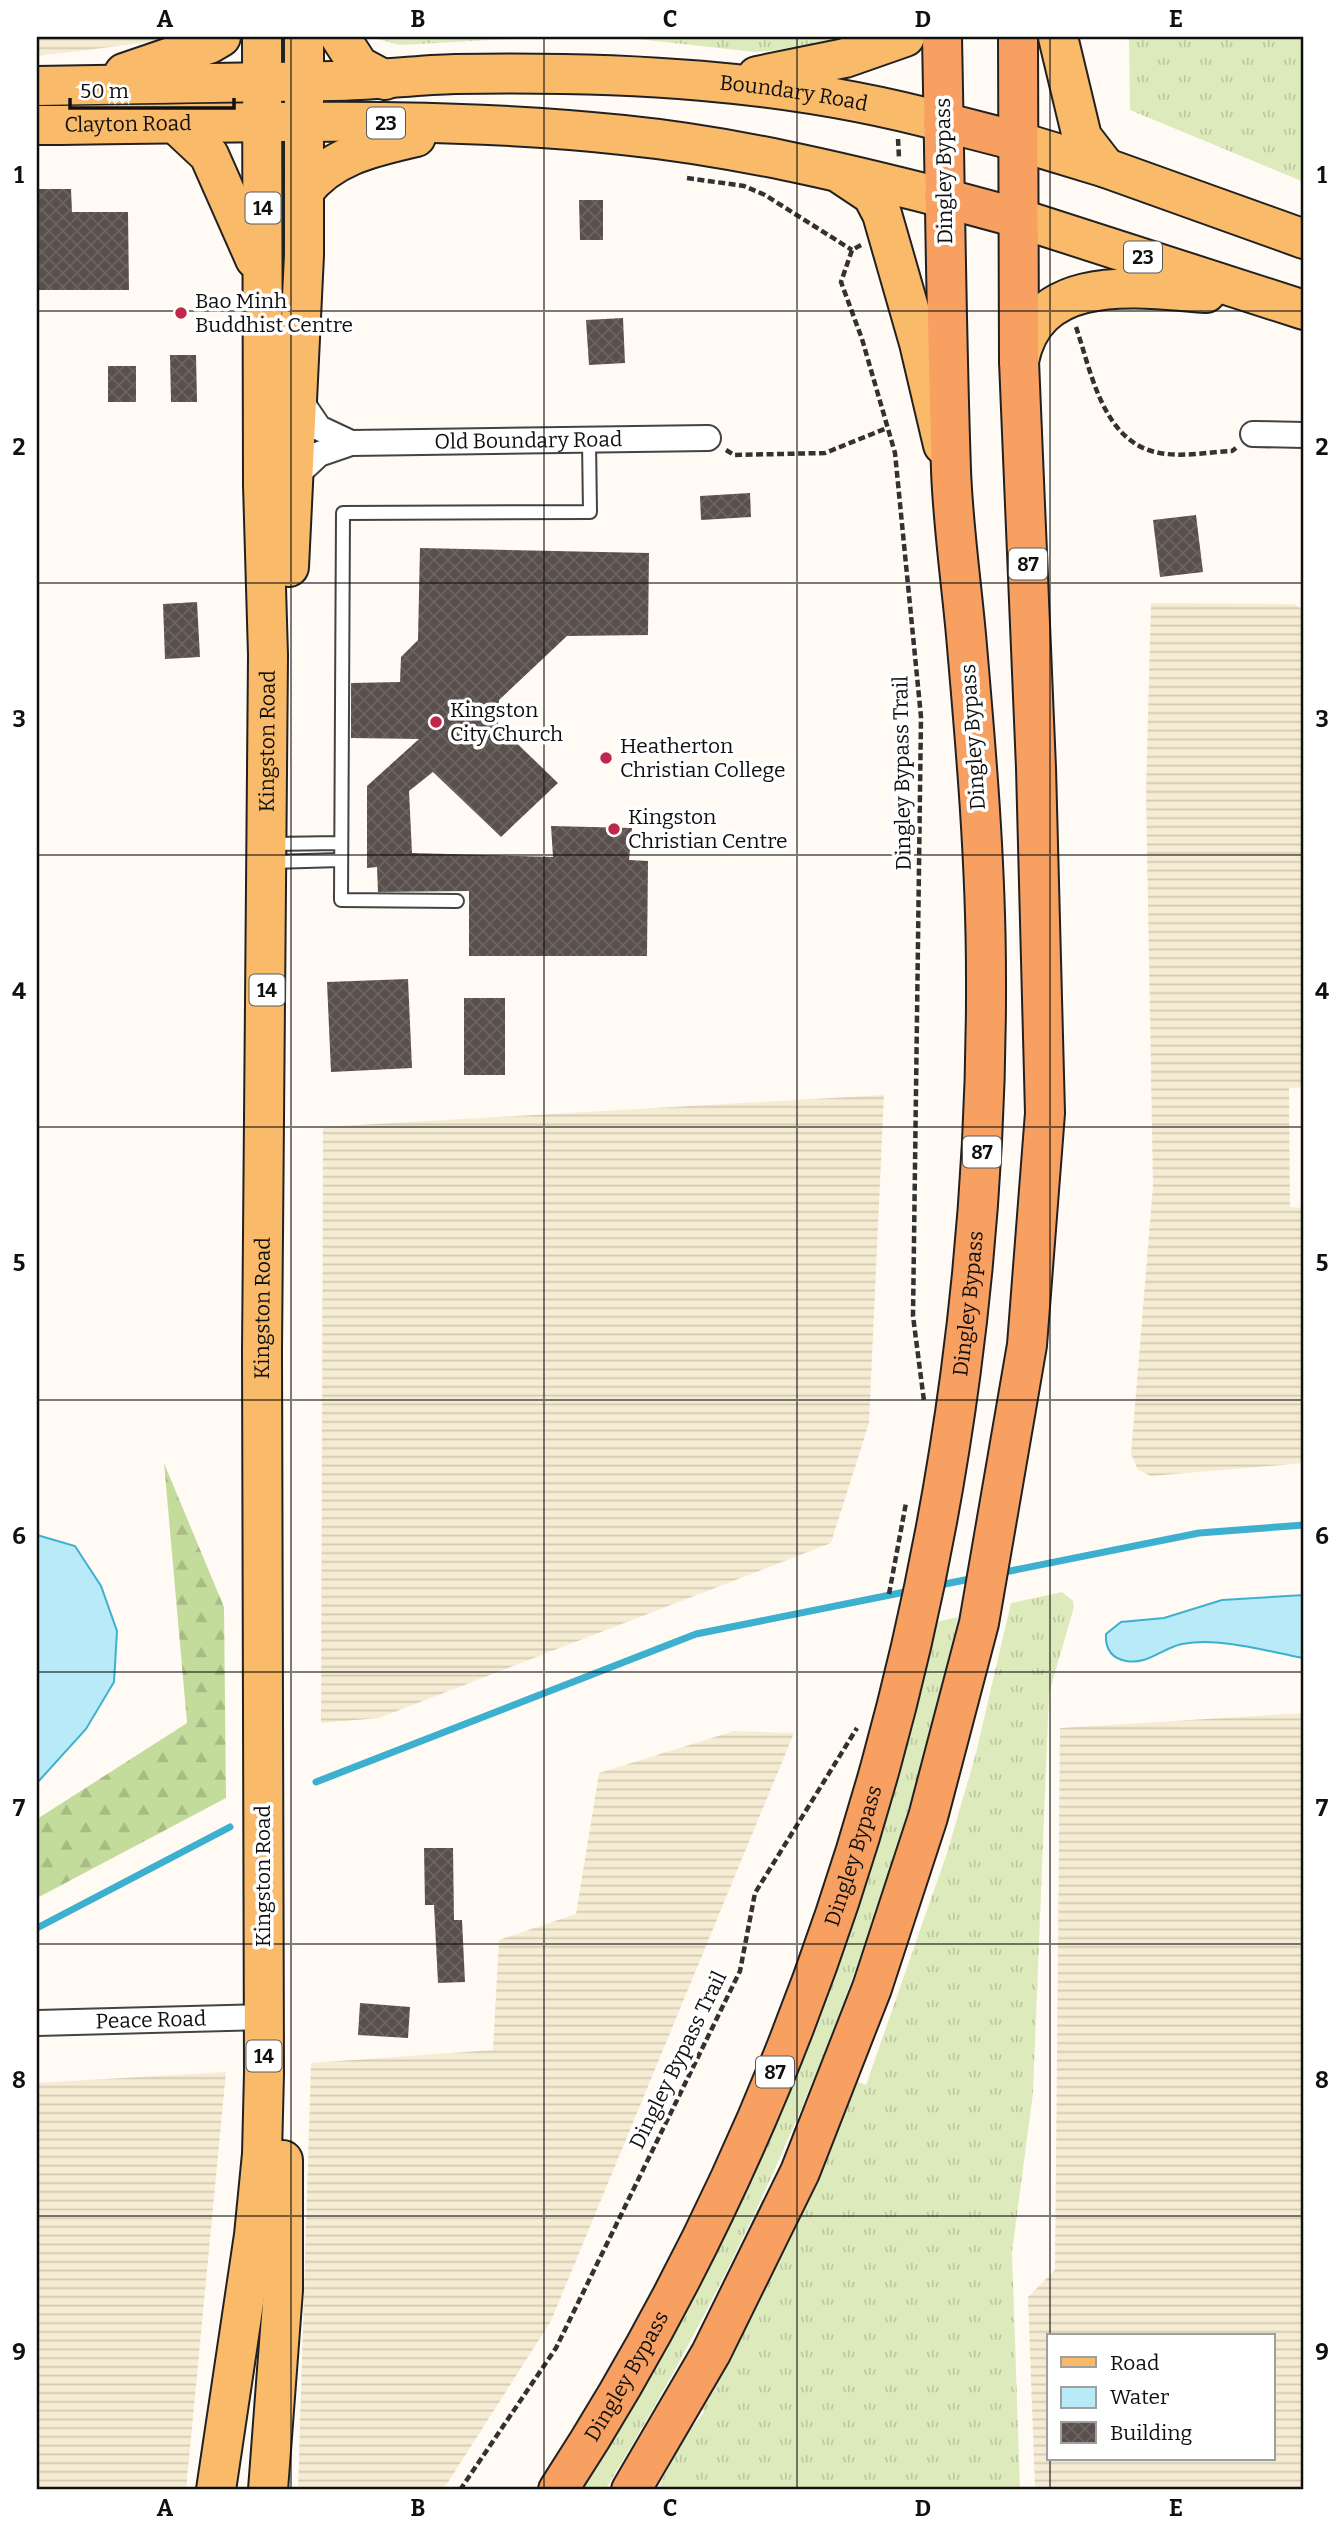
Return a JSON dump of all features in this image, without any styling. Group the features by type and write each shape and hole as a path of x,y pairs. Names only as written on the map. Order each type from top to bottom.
{"highway":[{"name":"Dingley Bypass","path":"558,2490 662,2312 770,2082 828,1937 885,1749 916,1622 915,1547 961,1388 973,1283 983,1135 986,988 977,756 951,474 942,37"},
{"name":"87","path":"631,2490 710,2353 800,2172 872,1988 928,1817 979,1623 1027,1345 1045,1113 1037,768 1019,360 1018,37"},
{"name":"Boundary Road","path":"943,122 1017,141"},
{"name":"23","path":"944,198 1018,218"}],"main road":[{"path":"45,125 57,86 158,62 221,37"},
{"name":"14","path":"262,37 262,124"},
{"name":"14","path":"304,37 305,124"},
{"path":"340,37 359,66 385,80"},
{"path":"727,82 831,62 905,37"},
{"path":"1058,37 1082,137 1106,168"},
{"name":"Boundary Road","path":"261,82 385,80 452,74 552,74 727,82 898,110 943,122"},
{"name":"Clayton Road","path":"57,86 261,82"},
{"name":"Clayton Road","path":"45,125 262,124"},
{"name":"23","path":"262,124 467,125 635,136 727,149 832,170 944,198"},
{"name":"Kingston Road","path":"216,2490 254,2235 273,2017 283,1610 288,1263 263,292 262,124"},
{"name":"Kingston Road","path":"277,853 286,712 305,124"},
{"path":"304,191 323,172 351,155 467,125"},
{"path":"178,126 207,151 217,169 248,240 263,292"},
{"name":"Boundary Road","path":"1017,141 1106,168 1304,239"},
{"path":"832,170 872,195 887,234 919,343 951,474"},
{"name":"23","path":"1018,218 1304,310"},
{"path":"1019,360 1032,324 1047,309 1066,300 1127,287 1267,298"},
{"name":"Kingston Road","path":"268,2490 283,2290 273,2017"},
{"path":"232,2490 265,2297 268,2293 283,2290"}],"street":[{"name":"Old Boundary Road","path":"297,395 319,428 351,443"},
{"path":"1253,434 1304,435"},
{"name":"Old Boundary Road","path":"292,479 319,454 351,443 708,438"},
{"name":"Peace Road","path":"37,2023 273,2017"}],"lane":[{"path":"457,901 341,900 343,513 590,512 589,441"},
{"path":"277,853 340,843"},
{"path":"277,853 340,860"}],"path":[{"path":"898,110 899,187"},
{"path":"687,177 744,186 765,195 852,250 887,234"},
{"name":"Dingley Bypass Trail","path":"852,250 841,282 862,339 895,453 922,717 912,1316 925,1404"},
{"path":"1066,300 1102,403 1111,418 1128,436 1155,452 1188,453 1232,451 1253,434"},
{"path":"708,438 734,455 825,453 887,428"},
{"path":"907,1497 915,1547"},
{"name":"Dingley Bypass Trail","path":"460,2490 556,2348 740,1971 755,1894 860,1723"}],"shaded area":[{"path":"37,37 169,37 160,41 37,56"},
{"path":"1151,603 1294,604 1304,610 1304,1087 1289,1088 1290,1207 1304,1208 1304,1463 1151,1476 1138,1470 1131,1454 1153,1186 1146,792"},
{"path":"884,1095 869,1423 831,1543 379,1718 321,1723 323,1127"},
{"path":"1304,1713 1304,2490 1035,2490 1028,2297 1055,2270 1060,1728"},
{"path":"734,1731 794,1733 551,2321 443,2490 298,2490 311,2063 493,2050 499,1940 576,1914 599,1773"},
{"path":"226,2072 186,2490 37,2490 37,2083"}],"green space":[{"path":"370,37 546,37 400,45"},
{"path":"619,37 852,37 840,46 755,52"},
{"path":"1129,37 1304,37 1304,182 1130,110"},
{"path":"164,1463 224,1607 226,1798 37,1898 37,1819 187,1723"},
{"path":"1062,1592 1073,1601 1074,1607 1049,1693 1033,2093 1012,2252 1020,2490 657,2490 685,2436 704,2412 701,2408 783,2247 858,2082 866,2085 948,1850 976,1753 1011,1603"},
{"path":"958,1617 930,1733 897,1847 860,1959 772,2176 721,2282 665,2387 605,2490 581,2490 663,2348 771,2127 803,2051 861,1897 883,1829 937,1622"}],"water":[{"path":"37,1535 75,1546 101,1586 117,1631 114,1682 86,1729 37,1783"},
{"path":"1304,1595 1304,1658 1243,1646 1197,1642 1175,1646 1134,1662 1116,1658 1107,1644 1106,1634 1121,1622 1164,1618 1222,1600"}],"building":[{"path":"37,189 71,189 72,212 128,212 129,290 37,290"},
{"path":"579,200 603,200 603,240 580,240"},
{"path":"623,318 625,363 589,365 586,320"},
{"path":"170,355 196,355 197,402 171,402"},
{"path":"108,366 136,366 136,402 108,402"},
{"path":"750,493 751,517 701,520 700,496"},
{"path":"1196,515 1203,572 1160,577 1153,520"},
{"path":"420,548 649,553 648,635 567,636 499,700 498,725 558,783 501,837 433,772 409,791 412,853 553,857 551,826 632,828 629,860 648,861 647,956 469,956 469,891 378,892 377,867 367,868 367,786 419,739 351,738 351,683 400,682 401,657 418,640"},
{"path":"197,602 200,657 165,659 163,604"},
{"path":"408,979 412,1068 331,1072 327,982"},
{"path":"464,998 505,998 505,1075 464,1075"},
{"path":"424,1848 453,1848 454,1920 462,1920 465,1982 438,1983 434,1905 425,1905"},
{"path":"360,2003 410,2007 408,2038 358,2035"}],"waterway":[{"path":"1000,1573 1199,1533 1304,1525"},
{"path":"935,1586 975,1578"},
{"path":"316,1782 696,1634 910,1591"},
{"path":"37,1928 230,1827"}],"place":[{"name":"Bao Minh Buddhist Centre","path":"181,313"},
{"name":"Kingston City Church","path":"436,722"},
{"name":"Heatherton Christian College","path":"606,758"},
{"name":"Kingston Christian Centre","path":"614,829"}]}
